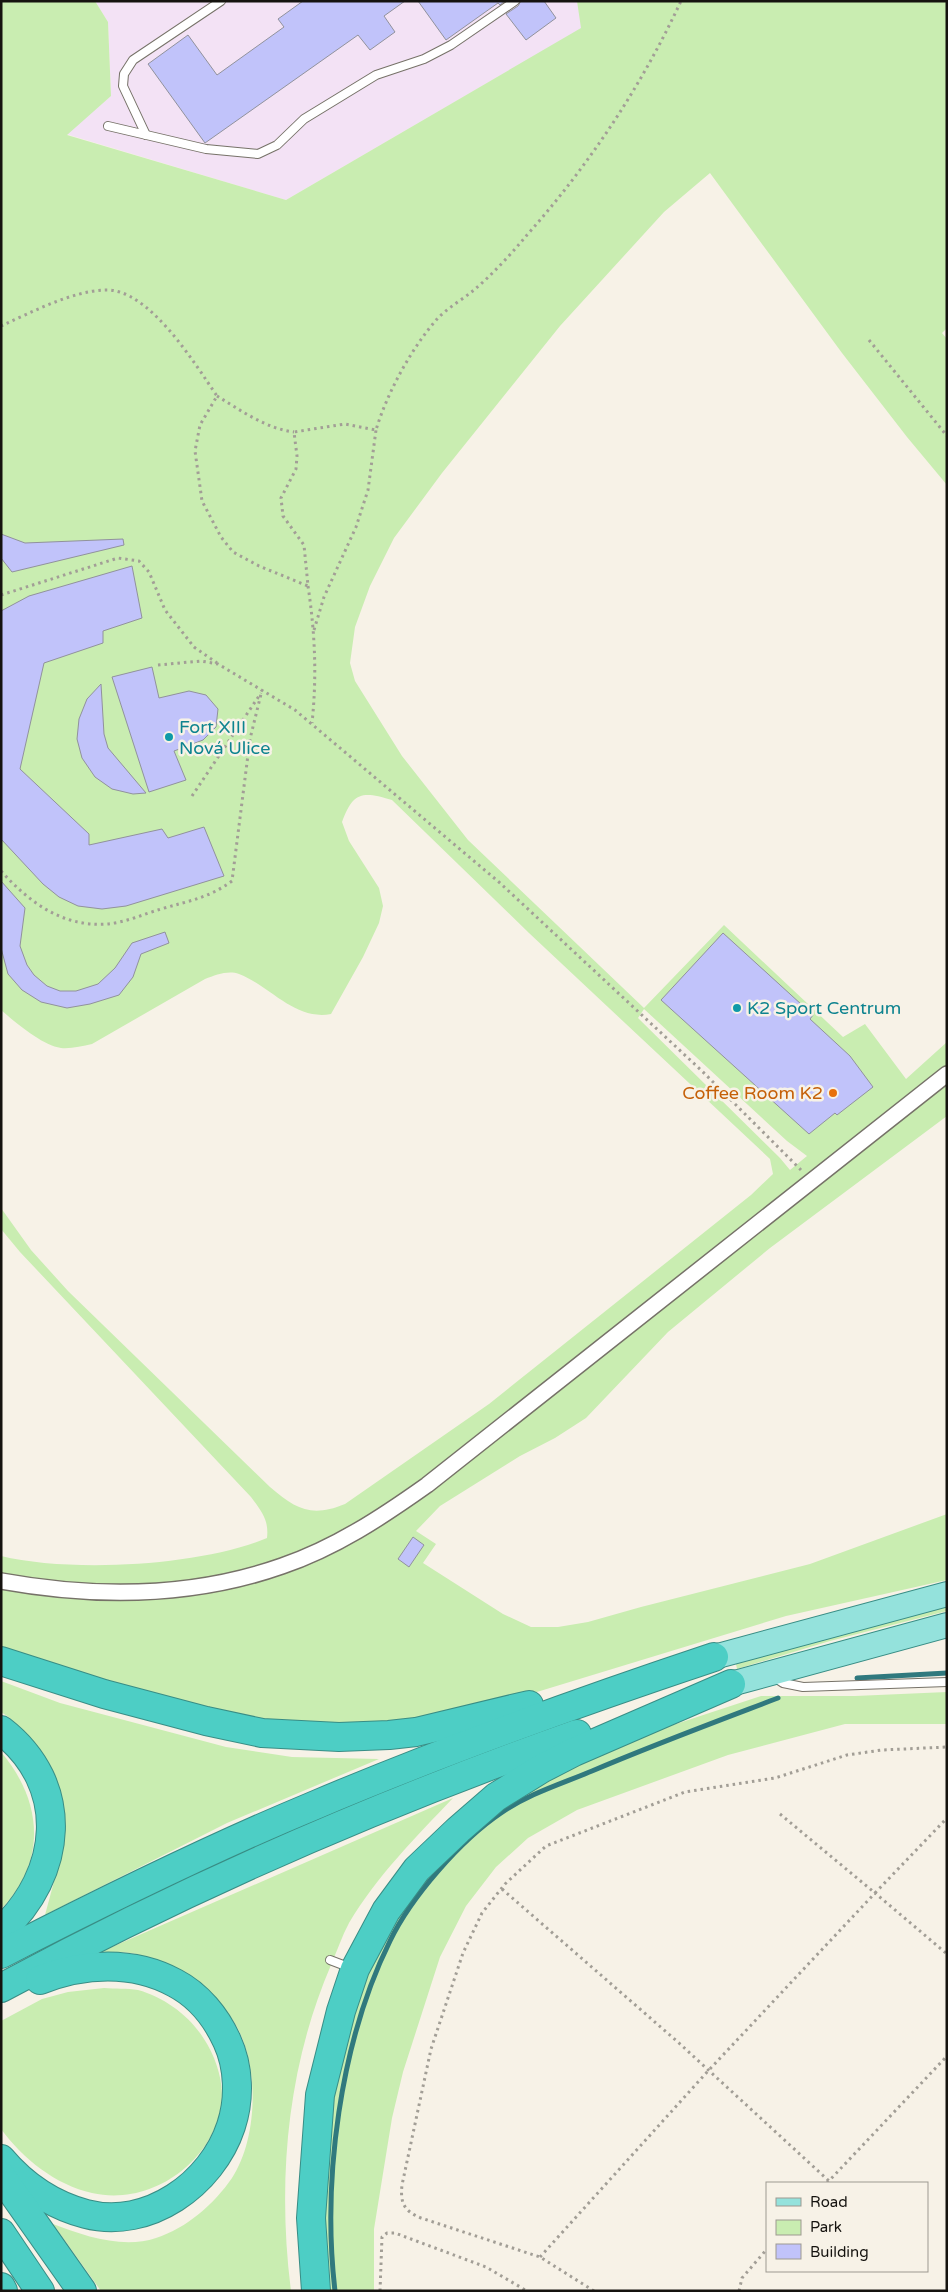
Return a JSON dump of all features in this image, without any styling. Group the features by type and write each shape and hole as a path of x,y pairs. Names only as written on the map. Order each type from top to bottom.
{"highway":[{"path":"1,1662 104,1694 206,1721 262,1733 339,1738 416,1732 515,1709 714,1657"},
{"path":"1,1954 178,1866 313,1806 560,1709 714,1657"},
{"path":"316,2291 311,2218 320,2095 341,2011 355,1969 386,1911 417,1870 458,1830 496,1797 541,1769 574,1752 731,1684"},
{"path":"1,1988 178,1898 358,1818 443,1783 558,1741 731,1684"},
{"path":"1,1730 25,1754 38,1775 46,1797 51,1830 47,1863 37,1887 24,1908 1,1931"},
{"path":"1,1996 49,1977 90,1968 119,1966 165,1977 192,1994 215,2019 230,2048 237,2083 233,2119 220,2152 198,2180 185,2191 155,2208 122,2216 87,2214 69,2209 36,2191 1,2159"},
{"path":"1,2176 82,2291"},
{"path":"1,2233 40,2291"},
{"path":"1,2288 4,2291"}],"main road":[{"path":"714,1657 947,1594"},
{"path":"731,1684 947,1625"}],"street":[{"path":"1,1581 91,1592 159,1592 231,1581 282,1566 317,1552 389,1512 427,1485 947,1074"}],"lane":[{"path":"146,135 123,86 124,74 133,60 221,1"},
{"path":"108,126 206,149 258,154 278,145 304,119 376,75 424,59 451,45 515,1"},
{"path":"768,1673 783,1683 803,1687 947,1682"},
{"path":"330,1960 355,1969"}],"path":[{"path":"314,630 324,597 356,527 368,490 376,430 392,388 439,317 476,288 527,235 588,159 622,111 654,56 681,1"},
{"path":"1,326 36,310 90,292 107,290 126,294 137,300 179,340 217,396 255,418 294,432 345,424 376,430"},
{"path":"869,340 947,436"},
{"path":"217,396 200,425 196,451 202,501 221,537 233,552 259,566 308,586"},
{"path":"294,432 297,456 296,469 281,498 283,516 304,544 314,630 316,675 312,724"},
{"path":"1,595 118,558 139,561 149,572 164,610 194,647 218,664 295,710 500,883 702,1071 812,1181"},
{"path":"158,665 202,661 218,664"},
{"path":"192,796 262,690"},
{"path":"1,871 18,890 51,914 81,924 108,924 215,893 232,881 250,739 262,690"},
{"path":"594,2291 540,2257 412,2214 402,2205 400,2196 431,2048 444,2006 475,1925 482,1912 502,1889 546,1846 686,1792 775,1778 847,1755 882,1750 947,1747"},
{"path":"780,1814 947,1954"},
{"path":"540,2257 708,2071 947,1818"},
{"path":"502,1889 708,2071 828,2182 947,2056"},
{"path":"380,2291 382,2237 387,2233 395,2233 486,2267 527,2291"},
{"path":"739,2291 742,2278 766,2250"}],"shaded area":[{"path":"95,1 577,1 582,28 286,200 66,134 111,96 108,22"}],"green space":[{"path":"1,1 95,1 108,22 111,96 67,135 286,200 581,28 577,1 947,1 947,328 942,333 947,339 947,485 842,353 710,173 664,212 560,326 442,473 394,538 370,586 355,627 350,663 355,681 402,756 468,840 644,1008 724,925 843,1037 865,1024 906,1079 947,1042 947,1116 770,1248 668,1332 586,1418 555,1438 520,1456 440,1506 416,1531 436,1544 423,1563 503,1614 531,1627 558,1627 588,1622 810,1564 947,1514 947,1580 786,1616 527,1695 393,1725 301,1726 184,1704 1,1651 1,1556 30,1561 99,1565 136,1564 172,1560 239,1548 267,1538 267,1526 264,1516 251,1497 20,1252 1,1229 1,1208 31,1250 68,1291 270,1487 296,1506 313,1511 345,1504 489,1404 751,1195 773,1174 770,1159 529,933 392,800 373,795 360,796 355,799 342,822 349,841 379,888 383,906 379,923 363,957 331,1014 318,1015 294,1008 250,979 231,973 205,979 92,1044 76,1047 61,1048 46,1043 1,1010","holes":["644,1009 787,1141 807,1156 790,1170 638,1018"]},
{"path":"947,1606 947,1611 830,1641 737,1669 736,1664 819,1639"},
{"path":"1,1681 60,1703 226,1747 292,1757 379,1759 227,1823 45,1915 59,1863 53,1783 35,1744 10,1718 1,1712"},
{"path":"947,1692 947,1724 845,1724 728,1755 577,1810 528,1838 496,1867 466,1906 440,1957 403,2072 392,2118 374,2229 374,2291 331,2291 321,2159 344,2022 400,1902 477,1821 606,1747 761,1696 855,1696"},
{"path":"1,1752 15,1771 25,1790 34,1830 32,1851 27,1871 16,1890 1,1909"},
{"path":"453,1798 397,1858 360,1906 344,1933 316,2004 295,2084 289,2125 285,2208 291,2291 101,2291 53,2224 91,2237 117,2242 143,2241 167,2234 178,2228 208,2206 232,2178 241,2161 247,2141 253,2098 248,2055 241,2036 232,2019 215,2000 190,1981 151,1959 130,1953 98,1953"},
{"path":"104,1988 134,1989 148,1993 176,2008 184,2015 198,2031 213,2055 219,2073 222,2092 220,2111 213,2131 203,2149 189,2165 154,2187 134,2193 113,2195 92,2193 66,2184 53,2177 19,2151 1,2129 1,2021 42,1999 68,1992"}],"building":[{"path":"303,1 405,1 384,16 395,32 370,50 358,35 205,143 148,64 188,35 217,75 284,27 278,19"},
{"path":"418,1 505,1 500,5 498,3 446,40"},
{"path":"521,1 544,1 556,18 526,40 506,14 518,6"},
{"path":"1,534 25,543 123,539 124,545 12,572 1,558"},
{"name":"Fort XIII Nová Ulice","path":"132,566 142,618 103,631 103,643 44,663 20,769 89,834 89,845 162,829 168,838 204,827 224,876 126,906 102,909 78,906 59,897 43,884 1,839 1,611 29,596"},
{"path":"152,667 159,698 189,691 206,695 218,709 216,727 203,740 174,751 186,780 149,792 112,677"},
{"path":"101,684 104,734 108,748 146,793 133,794 112,789 95,777 82,758 77,739 79,719 87,699"},
{"path":"1,881 25,908 20,946 27,965 34,975 47,986 60,991 76,991 98,984 115,968 132,943 165,932 169,943 141,954 133,977 119,995 90,1004 67,1008 41,1002 22,990 8,974 1,948"},
{"name":"K2 Sport Centrum","path":"723,933 813,1015 810,1019 850,1056 873,1087 837,1115 835,1113 809,1134 661,1000"},
{"path":"413,1537 424,1545 409,1567 398,1559"}],"waterway":[{"path":"857,1678 947,1673"},
{"path":"335,2291 331,2204 339,2112 347,2067 358,2023 373,1980 399,1924 424,1888 470,1838 501,1813 522,1800 638,1752 778,1698"}],"place":[{"name":"Fort XIII Nová Ulice","path":"169,737"},
{"name":"K2 Sport Centrum","path":"737,1008"},
{"name":"Coffee Room K2","path":"833,1093"}]}
